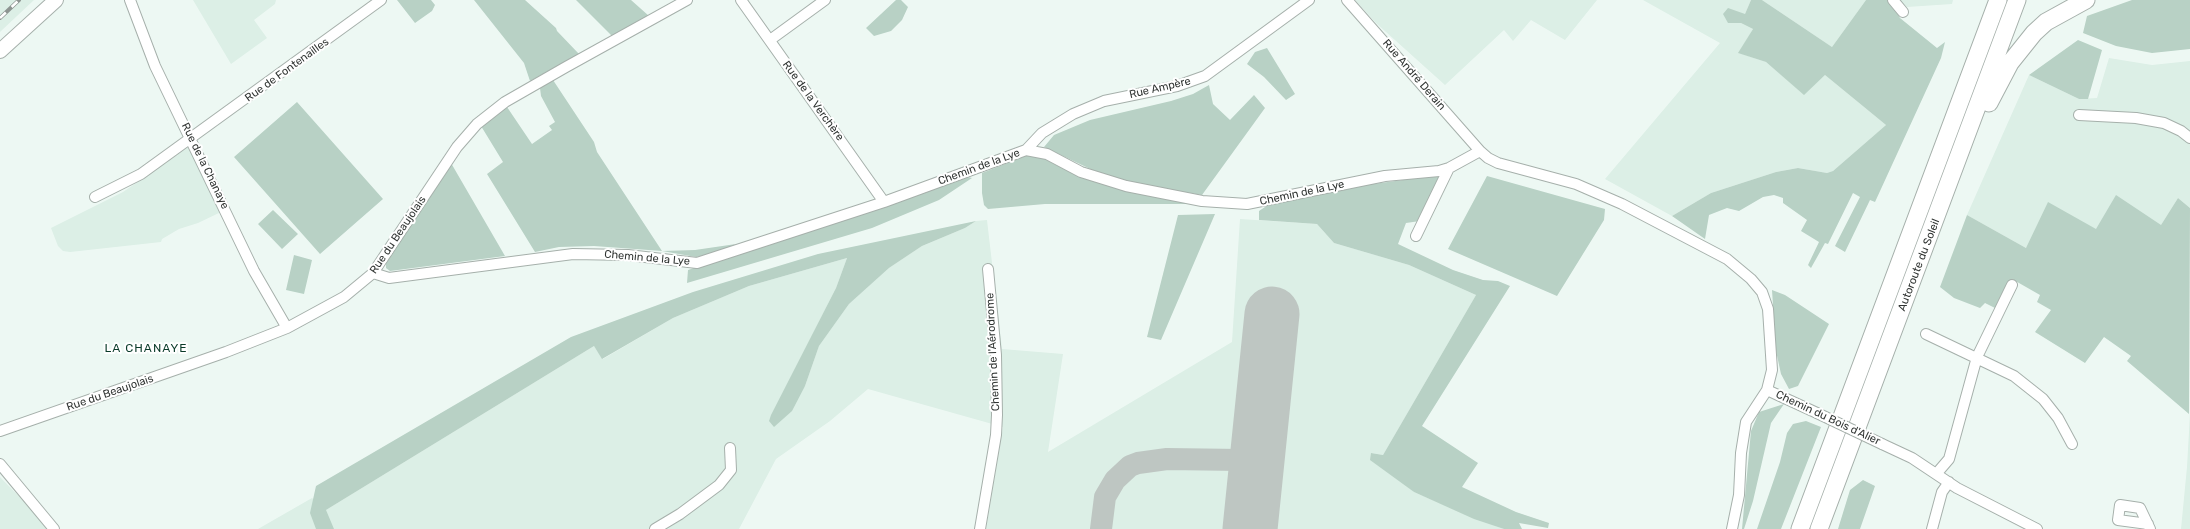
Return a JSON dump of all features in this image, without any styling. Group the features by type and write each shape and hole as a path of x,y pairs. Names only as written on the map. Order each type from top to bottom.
{"highway":[{"path":"1982,43 1991,0"},
{"name":"Autoroute du Soleil","path":"1800,529 1998,0"},
{"name":"Autoroute du Soleil","path":"1820,529 2017,0"},
{"path":"1963,144 2021,47 2046,22 2086,0"}],"street":[{"path":"0,51 56,0"},
{"name":"Rue de la Chanaye","path":"130,0 155,66 192,138 254,271 287,328"},
{"name":"Rue de Fontenailles","path":"95,197 142,174 381,0"},
{"name":"Rue du Beaujolais","path":"0,431 226,352 287,328 344,296 373,273 457,147 477,124 505,102 687,0"},
{"name":"Rue de la Verchère","path":"741,0 884,202"},
{"path":"770,40 825,0"},
{"name":"Rue Ampère","path":"1026,150 1042,133 1073,114 1104,101 1177,86 1205,76 1309,0"},
{"name":"Rue André Derain","path":"1347,0 1480,151"},
{"path":"1893,0 1903,12"},
{"path":"2079,115 2136,118 2164,123 2181,131 2190,138"},
{"name":"Chemin de la Lye","path":"373,273 389,278 573,254 628,255 697,262 884,202 1026,150 1046,154 1081,172 1126,186 1202,201 1230,204 1266,201 1386,176 1449,168 1480,151"},
{"name":"Chemin du Bois d'Alier","path":"1480,151 1498,163 1576,184 1622,204 1727,259 1751,279 1762,292 1768,309 1772,361 1767,390 1912,458 1949,482 2037,529"},
{"path":"1416,236 1449,168"},
{"name":"Chemin de l'Aérodrome","path":"980,529 996,435 997,415 996,355 988,269"},
{"path":"1937,473 1949,459 1977,357 2012,284"},
{"path":"1926,334 1977,357 2014,376 2044,399 2058,418 2072,444"},
{"path":"1732,529 1738,495 1741,453 1746,422 1767,390"},
{"path":"655,529 680,514 719,485 731,470 730,448"},
{"path":"0,464 54,529"},
{"path":"1932,529 1942,492 1949,482"}],"shaded area":[{"path":"0,0 34,0 0,32"},
{"path":"193,0 276,0 275,4 254,20 267,38 231,64"},
{"path":"397,0 431,0 435,5 432,11 415,23"},
{"path":"474,0 525,0 556,28 557,31 579,54 530,81 524,63"},
{"path":"576,0 631,0 649,16 612,36"},
{"path":"896,0 901,0 908,7 902,20 891,31 874,36 866,28"},
{"path":"1355,0 1597,0 1565,40 1531,20 1513,41 1504,30 1445,85 1376,23"},
{"path":"1643,0 1751,0 1745,14 1728,23 1741,23 1753,29 1739,53 1766,62 1804,94 1825,75 1886,125 1833,171 1827,173 1798,168 1776,172 1711,193 1672,216 1605,179 1720,43"},
{"path":"1751,0 1762,0 1832,47 1866,0 1890,0 1900,18 1937,48 1945,42 1941,58 1875,202 1870,200 1845,252 1835,246 1860,197 1853,193 1828,244 1825,243 1811,268 1808,265 1819,242 1801,231 1807,220 1783,203 1783,198 1774,195 1763,197 1739,211 1727,208 1709,215 1705,239 1672,216 1711,193 1776,172 1798,168 1827,173 1833,171 1886,125 1825,75 1804,95 1766,62 1738,53 1753,29 1741,23 1728,23 1723,14 1728,8 1745,14"},
{"path":"1762,0 1866,0 1832,47"},
{"path":"1899,0 1953,0 1952,4 1907,7"},
{"path":"2132,0 2190,0 2190,49 2152,53 2116,46 2083,33 2087,16"},
{"path":"2078,40 2102,50 2088,99 2079,99 2029,75"},
{"path":"1267,48 1295,94 1286,100 1264,77 1247,64 1255,52"},
{"path":"2109,58 2152,65 2190,61 2190,208 2178,198 2161,225 2096,229 2026,248 1967,215 2029,75 2079,99 2097,98"},
{"path":"553,80 594,142 597,152 662,251 594,246 559,247 535,252 487,174 503,162 481,126 507,107 532,144 552,130 549,126 555,122 541,96 540,88"},
{"path":"1209,85 1213,104 1230,120 1254,95 1265,108 1202,195 1141,185 1103,175 1044,147 1054,135 1090,120 1171,101 1193,94"},
{"path":"297,102 383,199 320,254 234,157"},
{"path":"187,148 191,148 221,212 198,223 179,229 162,239 161,242 70,252 63,251 58,246 51,228 123,192"},
{"path":"1028,155 1040,156 1058,166 1095,182 1192,204 1045,204 988,209 984,205 982,193 982,173"},
{"path":"451,163 505,256 390,271 386,268 386,260"},
{"path":"1440,175 1420,221 1406,223 1398,244 1453,270 1483,280 1498,281 1510,286 1422,426 1478,463 1462,487 1516,512 1549,523 1548,528 1519,523 1522,529 1504,529 1474,519 1414,492 1370,460 1371,453 1383,455 1476,295 1409,265 1334,243 1317,224 1259,220 1259,211 1268,205 1343,188"},
{"path":"1487,176 1605,209 1604,220 1557,296 1448,249"},
{"path":"968,177 972,178 939,200 872,228 687,283 688,270"},
{"path":"2116,195 2161,225 2178,198 2190,208 2189,414 2127,361 2131,356 2104,337 2085,363 2035,332 2051,310 2037,302 2040,295 2012,279 1997,309 1985,303 1980,308 1954,298 1940,287 1967,215 2026,248 2048,202 2096,229"},
{"path":"273,210 298,234 282,249 258,224"},
{"path":"1215,214 1161,340 1147,337 1178,215"},
{"path":"1240,219 1317,224 1334,243 1409,265 1476,295 1383,455 1371,453 1414,492 1474,518 1504,529 986,529 1003,427 868,389 830,421 776,459 739,529 258,529 312,498 326,510 594,346 603,359 673,318 749,286 847,258 836,288 769,421 805,386 819,346 849,304 889,268 922,246 965,228 976,221 987,220 1002,349 1063,354 1048,452 1232,342"},
{"path":"976,221 965,228 922,246 889,268 849,304 819,346 805,386 792,411 774,427 769,421 771,415 836,288 847,258 749,286 673,318 602,359 594,346 326,510 334,529 316,529 310,513 316,486 571,337 693,292 818,254"},
{"path":"736,244 715,253 696,257 662,251 695,250"},
{"path":"294,255 312,260 304,294 286,290"},
{"path":"1772,290 1785,295 1829,324 1798,386 1789,389 1781,374 1776,351"},
{"path":"1784,404 1771,423 1753,501 1744,529 1742,529 1751,431 1759,412"},
{"path":"2190,414 2190,529 2181,529 2187,467"},
{"path":"1806,421 1821,427 1781,529 1757,529 1780,462 1787,433 1793,424"},
{"path":"0,477 44,522 49,529 0,529"},
{"path":"1863,480 1875,486 1860,529 1838,529 1850,490"}],"taxiway":[{"path":"1101,529 1105,497 1115,480 1130,466 1138,463 1167,459 1241,460 1255,452 1258,446"},
{"path":"1232,460 1246,466 1255,480"}],"runway":[{"path":"1250,529 1272,314"}],"railway":[{"path":"0,18 19,0"}],"district":[{"name":"LA CHANAYE","path":"146,349"}]}
